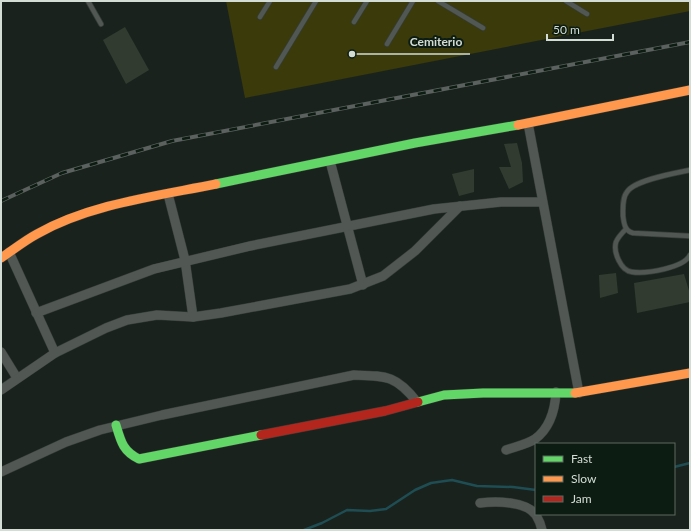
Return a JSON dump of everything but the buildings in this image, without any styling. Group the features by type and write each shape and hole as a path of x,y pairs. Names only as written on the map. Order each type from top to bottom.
{"street":[{"path":"1,258 37,234 77,216 110,206 415,143 528,123 690,90"},
{"path":"528,123 579,393"},
{"path":"330,161 363,285"},
{"path":"168,194 185,260 193,317"},
{"path":"36,313 142,273 185,260 434,209 501,202 542,202"},
{"path":"1,390 55,353 106,328 127,320 157,315 193,317 221,313 350,289 363,285 383,276 415,251 460,206"},
{"path":"9,252 55,353"},
{"path":"1,352 17,378"},
{"path":"116,425 122,445 129,454 139,459 385,411 444,395 483,393 579,393 690,373"},
{"path":"1,472 66,442 116,425 354,375 380,376 397,381 408,391 416,402"},
{"path":"506,450 535,439 548,425 555,408 556,392"},
{"path":"480,503 504,502 527,508 535,514"},
{"path":"536,515 542,530"}],"lane":[{"path":"88,1 101,24"},
{"path":"260,17 270,1"},
{"path":"276,67 316,1"},
{"path":"354,22 367,1"},
{"path":"387,44 413,1"},
{"path":"438,1 483,28"},
{"path":"566,1 587,14"},
{"path":"690,170 637,183 627,191 624,199 623,218 628,232 690,236"},
{"path":"626,229 616,241 616,250 619,261 625,270 632,272 656,271 683,263 690,255"}],"shaded area":[{"path":"226,1 690,1 690,11 245,98"}],"waterway":[{"path":"675,467 690,463"},
{"path":"304,530 322,523 347,510 370,511 386,509 415,490 431,483 452,480 477,486 513,487 535,490"}],"railway":[{"path":"1,201 62,173 172,141 690,42"}],"traffic: fast":[{"path":"216,184 415,143 518,125"},
{"path":"418,402 444,395 483,393 575,393"},
{"path":"116,425 123,445 129,453 139,459 261,435"}],"traffic: slow":[{"path":"518,125 690,90"},
{"path":"1,258 37,234 79,215 124,202 216,184"},
{"path":"575,393 690,373"}],"traffic: jam":[{"path":"261,435 385,411 418,402"}],"place":[{"name":"Cemiterio","path":"352,54"}]}
